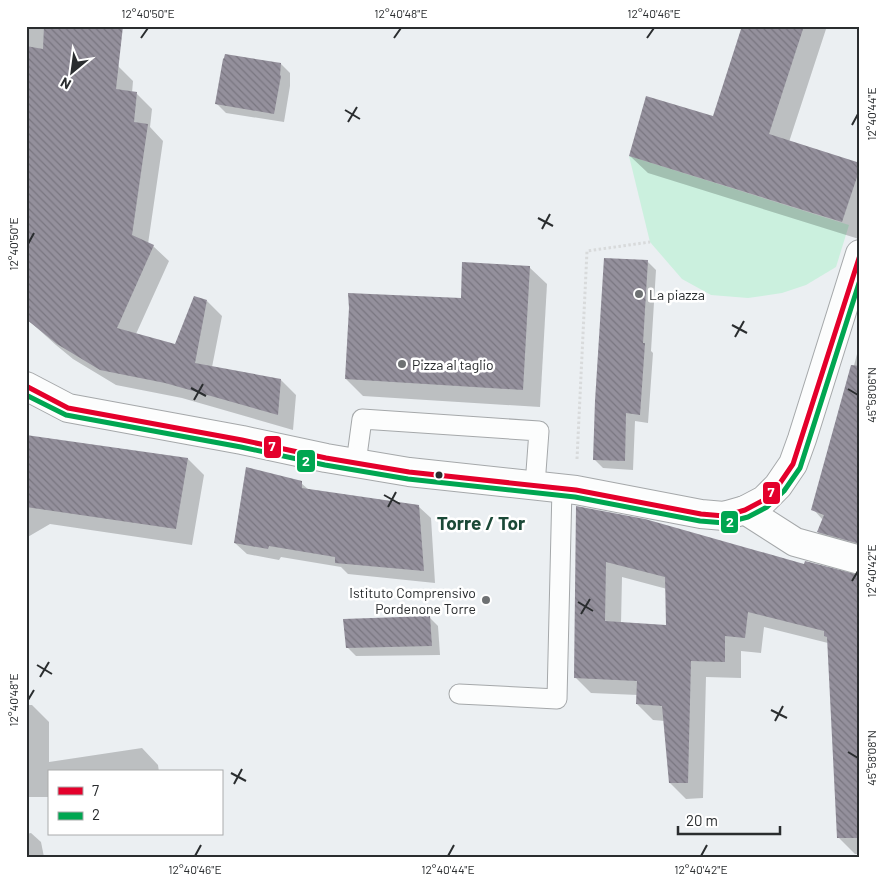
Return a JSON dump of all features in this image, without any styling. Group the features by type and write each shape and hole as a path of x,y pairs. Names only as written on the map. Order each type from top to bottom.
{"street":[{"path":"26,386 68,408 356,463 409,472 569,489 701,514 724,516 745,510 764,500 778,486 793,464 860,254"},
{"path":"745,510 794,542 860,560"}],"lane":[{"path":"356,463 362,419 539,431 535,485"},
{"path":"458,694 557,699 569,489"}],"path":[{"path":"569,489 587,251 650,242"}],"green space":[{"path":"629,156 849,225 836,267 806,285 782,293 748,298 711,295 682,279 650,242"}],"building":[{"path":"44,26 123,26 116,89 137,92 134,122 148,124 132,235 154,245 117,328 175,344 194,296 207,300 195,363 281,379 278,415 165,383 100,370 57,344 26,319 26,46 43,49"},
{"path":"742,26 804,26 769,134 860,163 842,222 629,156 646,96 713,116"},
{"path":"225,54 281,63 281,76 274,114 215,104"},
{"path":"604,258 648,260 640,415 626,413 625,461 593,460"},
{"path":"462,262 530,266 523,390 345,379 349,308 348,293 461,298"},
{"path":"851,365 860,366 860,544 817,532 824,515 811,510"},
{"path":"26,435 188,458 176,529 26,507"},
{"path":"246,467 302,481 302,488 419,505 424,571 335,563 335,557 269,546 268,549 234,543"},
{"path":"576,506 645,519 804,564 805,561 860,575 860,838 837,838 827,637 824,636 824,631 748,612 745,638 725,636 725,662 691,661 688,783 669,783 662,706 636,704 637,681 574,678","holes":["606,562 665,577 666,625 605,621"]},
{"path":"430,616 432,646 346,648 343,619"}],"transit line":[{"name":"7","path":"26,386 68,408 242,440 326,458 409,472 576,490 701,514 724,516 745,510 764,500 778,486 793,464 860,255"},
{"name":"2","path":"26,395 66,415 241,447 325,465 408,479 575,497 700,521 725,523 748,517 767,507 784,491 800,468 860,280"}],"place":[{"name":"La piazza","path":"639,294"},
{"name":"Pizza al taglio","path":"402,364"},
{"name":"Istituto Comprensivo Pordenone Torre","path":"486,600"}],"district":[{"name":"Torre / Tor","path":"481,522"}]}
